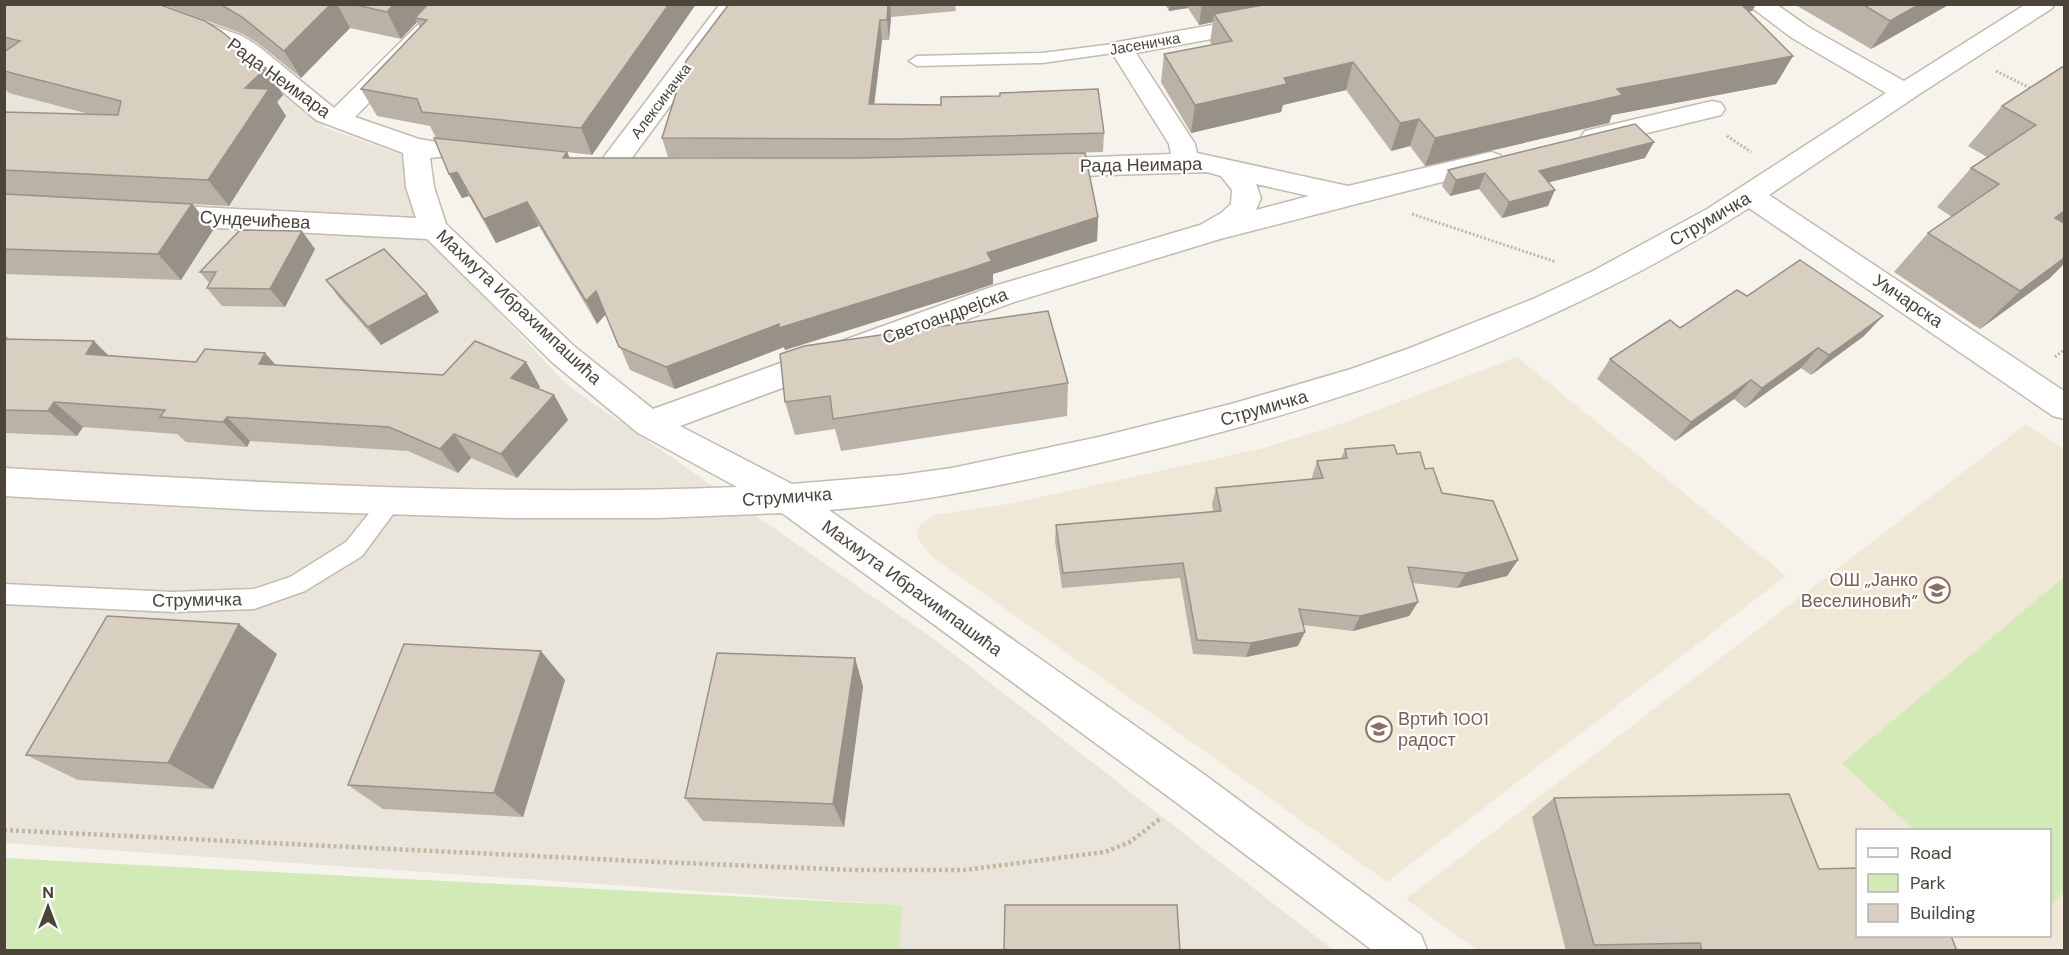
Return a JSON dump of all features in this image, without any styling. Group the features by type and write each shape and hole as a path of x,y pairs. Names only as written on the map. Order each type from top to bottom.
{"street":[{"name":"Рада Неимара","path":"129,4 172,10 241,46 325,114 337,120 416,147 459,153"},
{"path":"337,120 453,4"},
{"name":"Алексиначка","path":"646,169 599,167 733,4"},
{"path":"1759,4 1801,33 1904,92"},
{"name":"Струмичка","path":"4,482 391,502 575,505 706,503 903,488 991,474 1150,438 1317,393 1437,350 1601,280 1751,196 1904,92 2043,4"},
{"name":"Јасеничка","path":"1121,48 1280,20"},
{"path":"1121,48 1182,144 1186,162"},
{"path":"1566,143 1702,111"},
{"name":"Махмута Ибрахимпашића","path":"416,147 420,187 434,229 564,355 649,423 787,498 1191,789 1406,951"},
{"name":"Светоандрејска","path":"649,423 1004,294 1210,232 1520,154"},
{"name":"Рада Неимара","path":"1023,169 1207,163 1348,196"},
{"name":"Светоандрејска","path":"1210,232 1235,220 1247,199 1241,179 1231,169"},
{"name":"Умчарска","path":"1751,196 2064,406"},
{"name":"Сундечићева","path":"133,213 434,229"}],"lane":[{"name":"Јасеничка","path":"917,61 1042,58 1121,48"},
{"name":"Струмичка","path":"4,594 173,602 254,599 297,584 354,549 391,502"}],"path":[{"path":"1964,56 2035,91"},
{"path":"1702,111 1784,174"},
{"path":"1411,214 1532,253"},
{"path":"4,830 658,862 854,870 964,870 1105,852 1130,842 1151,828 1191,789"}],"shaded area":[{"path":"4,5 270,75 326,128 402,155 416,224 567,385 938,642 1333,950 899,950 901,905 5,843"},
{"name":"Вртић 1001 радост","path":"1517,357 1786,576 1387,882 930,555 919,540 917,533 919,526 934,515 1014,503 1260,449 1344,423"},
{"name":"ОШ „Јанко Веселиновић”","path":"2026,424 2064,449 2064,950 1477,950 1406,899"}],"green space":[{"path":"2064,577 2064,892 2051,905 2051,829 1913,829 1842,763"},
{"path":"5,858 902,905 899,950 5,950"}],"building":[{"path":"4,4 158,4 205,21 221,31 266,68 245,88 269,89 208,180 4,170 4,112 118,115 121,101 4,71 4,52 20,41 4,37"},
{"path":"219,4 331,4 284,51 242,17"},
{"path":"352,4 394,4 387,12"},
{"path":"428,4 669,4 581,128 422,112 417,99 361,89 427,20 415,18"},
{"path":"729,4 888,4 887,20 880,20 869,104 941,105 941,97 1000,96 1000,93 1098,89 1104,133 899,139 662,138 686,61"},
{"path":"1268,4 1741,4 1793,56 1617,89 1623,95 1435,138 1419,119 1400,123 1353,62 1284,78 1287,84 1195,105 1164,54 1232,41 1214,14"},
{"path":"1862,4 1920,4 1890,21"},
{"path":"2062,67 2064,68 2064,211 2055,218 2064,223 2064,258 2020,291 1928,233 1999,184 1971,168 2036,125 2002,106"},
{"path":"1635,124 1654,142 1539,171 1555,190 1509,202 1485,173 1456,180 1448,170"},
{"path":"434,138 567,152 563,158 857,158 1085,153 1098,217 987,253 992,261 779,328 779,324 666,367 619,347 596,291 586,301 527,202 484,219 457,172 449,174"},
{"path":"4,194 192,204 158,254 4,249"},
{"path":"240,230 302,231 270,289 207,288 216,272 200,272"},
{"path":"384,249 427,294 368,327 326,280"},
{"path":"1800,260 1883,316 1829,355 1818,348 1762,388 1751,380 1691,422 1610,359 1670,320 1680,328 1737,290 1747,296"},
{"path":"1048,311 1068,383 833,419 830,396 785,402 780,354 804,346"},
{"path":"4,339 94,341 86,354 196,362 205,349 265,353 259,364 443,375 475,341 526,362 511,378 554,395 501,454 454,434 440,449 389,427 227,417 223,422 160,417 165,410 54,402 48,411 4,410"},
{"path":"1394,445 1397,454 1420,452 1425,469 1433,468 1442,493 1493,501 1518,560 1466,573 1408,567 1418,602 1360,616 1299,609 1305,632 1251,643 1197,640 1183,563 1063,573 1056,525 1221,511 1216,488 1323,478 1317,461 1347,458 1345,449"},
{"path":"107,616 239,624 168,763 26,755"},
{"path":"404,644 541,651 494,793 348,785"},
{"path":"717,653 855,658 833,804 685,798"},
{"path":"1789,794 1819,869 1856,868 1856,937 1951,937 1957,951 1702,951 1700,943 1594,945 1554,798"},
{"path":"1005,905 1177,905 1180,951 1004,951"}],"place":[{"name":"ОШ „Јанко Веселиновић”","path":"1937,590"},
{"name":"Вртић 1001 радост","path":"1379,729"}]}
